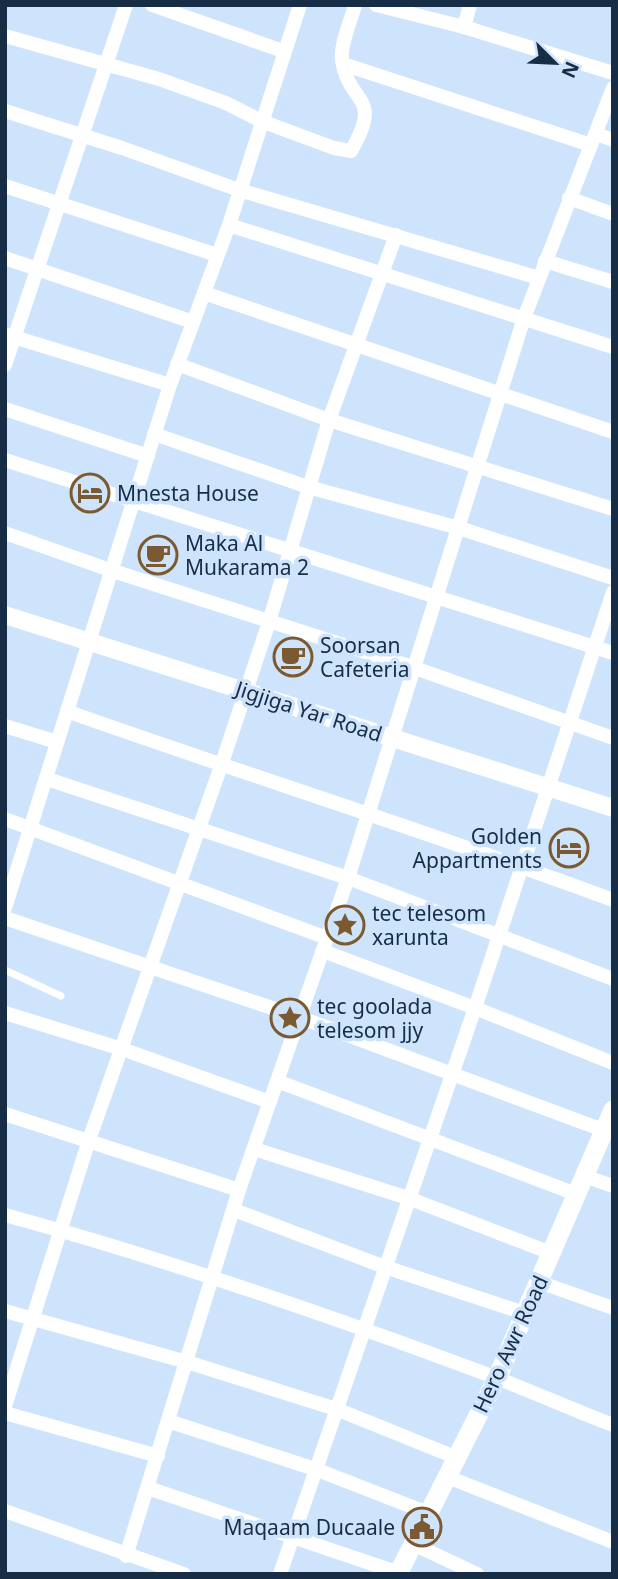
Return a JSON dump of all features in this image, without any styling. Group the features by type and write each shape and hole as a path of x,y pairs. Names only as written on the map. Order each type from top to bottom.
{"main road":[{"name":"Hero Awr Road","path":"399,1573 445,1476 497,1378 613,1111"}],"street":[{"path":"5,365 9,336 38,267 126,5"},
{"path":"152,5 283,51"},
{"path":"5,908 170,385 229,225 300,5"},
{"path":"5,36 106,67 159,79 226,103 261,121 334,148 351,151 366,120 363,104 343,64 342,55 355,5"},
{"path":"376,5 464,27 613,72"},
{"path":"464,27 470,5"},
{"path":"343,64 593,139 613,140"},
{"path":"126,1556 239,1190 348,878 412,667 459,528 524,318 613,88"},
{"path":"5,111 83,135 239,190 539,278"},
{"path":"5,186 217,255"},
{"path":"569,198 613,214"},
{"path":"229,225 613,347"},
{"path":"5,1406 89,1140 181,883 269,622 329,420 397,235"},
{"path":"5,258 193,321"},
{"path":"545,261 613,282"},
{"path":"204,293 613,432"},
{"path":"9,336 170,385"},
{"path":"177,364 329,420 613,509"},
{"path":"5,409 148,456"},
{"path":"154,435 308,487 459,528 613,578"},
{"path":"5,460 613,653"},
{"path":"5,533 113,571 412,667 613,737"},
{"path":"280,1574 475,1008 613,592"},
{"name":"Jigjiga Yar Road","path":"5,615 613,808"},
{"path":"69,712 221,766 368,812 613,900"},
{"path":"5,726 58,743"},
{"path":"47,779 348,878 613,979"},
{"path":"5,818 181,883 475,1008 613,1063"},
{"path":"5,918 299,1017 603,1130"},
{"path":"5,1013 122,1049 270,1102"},
{"path":"277,1081 428,1138 580,1185 613,1186"},
{"path":"5,1114 239,1190"},
{"path":"254,1149 408,1198 551,1253"},
{"path":"234,1210 385,1267 524,1313"},
{"path":"5,1215 62,1230 211,1278 497,1378 613,1425"},
{"path":"539,1282 613,1308"},
{"path":"5,1311 187,1362 336,1409 455,1457"},
{"path":"5,1413 158,1456"},
{"path":"168,1421 315,1469 428,1513"},
{"path":"445,1476 613,1542"},
{"path":"148,1488 293,1534 399,1573"},
{"path":"5,1511 126,1556 184,1574"},
{"path":"413,1544 477,1574"}],"lane":[{"path":"5,970 61,996"}],"place":[{"name":"Mnesta House","path":"90,493"},
{"name":"Maka Al Mukarama 2","path":"158,555"},
{"name":"Soorsan Cafeteria","path":"293,657"},
{"name":"Golden Appartments","path":"569,848"},
{"name":"tec telesom xarunta","path":"345,925"},
{"name":"tec goolada telesom jjy","path":"290,1018"},
{"name":"Maqaam Ducaale","path":"422,1527"}]}
